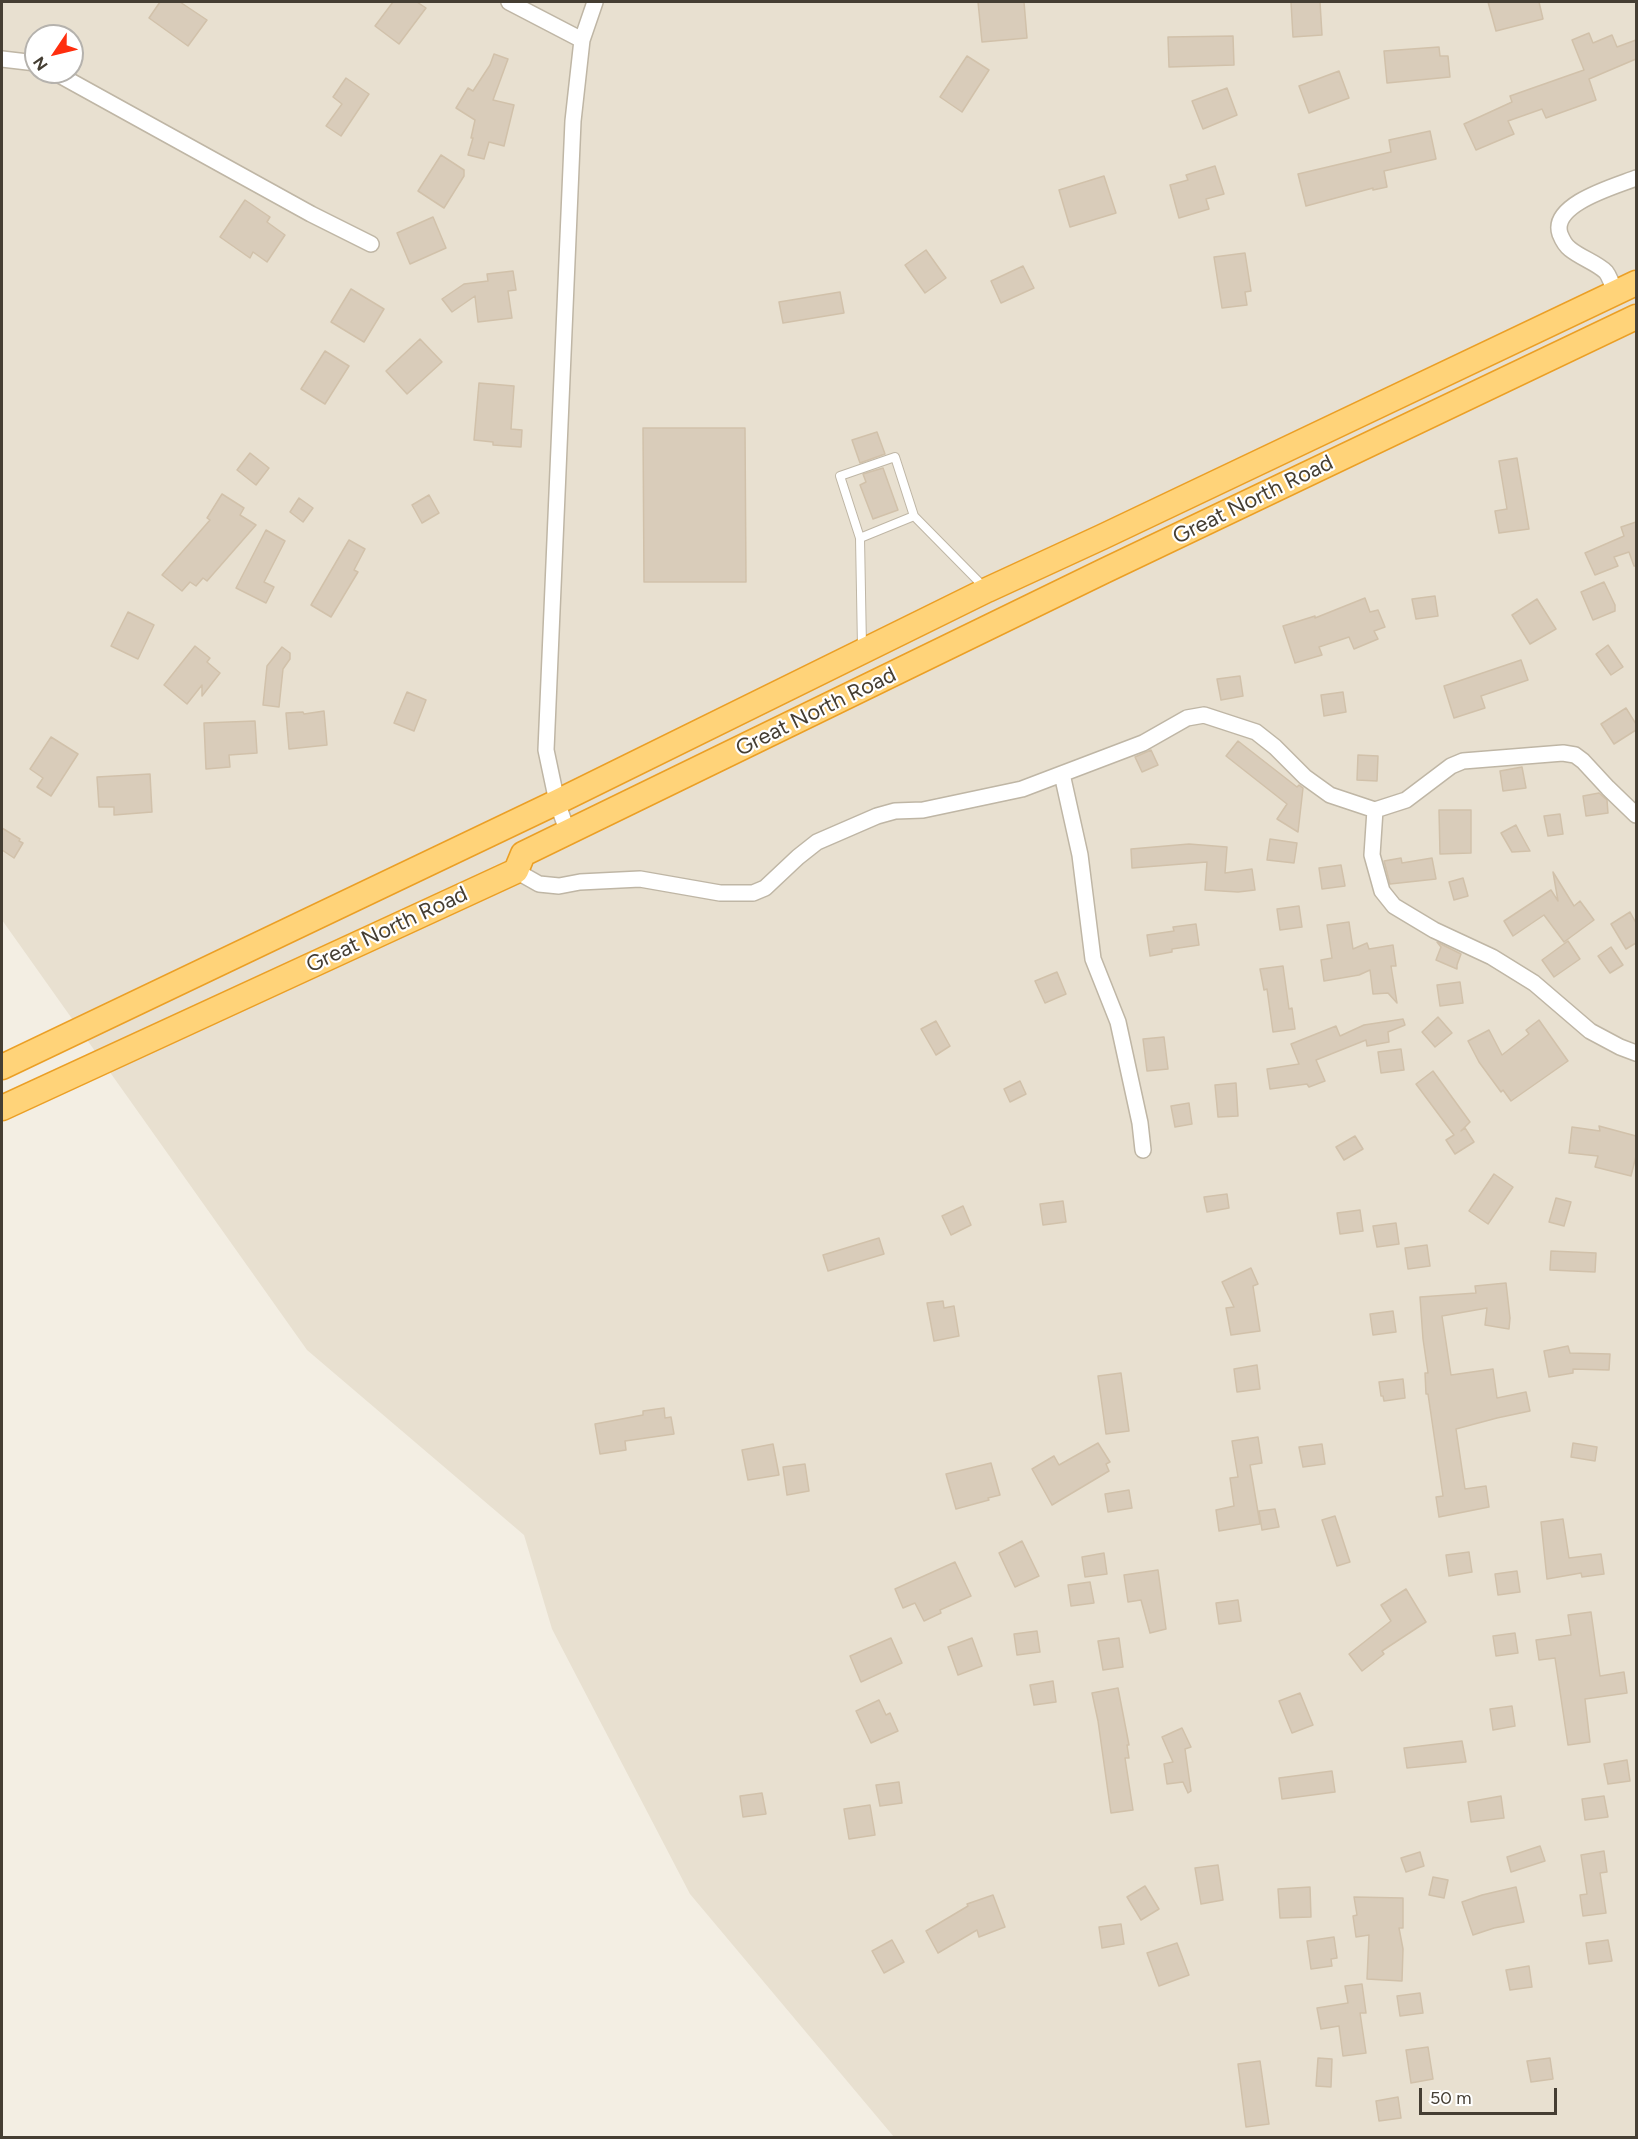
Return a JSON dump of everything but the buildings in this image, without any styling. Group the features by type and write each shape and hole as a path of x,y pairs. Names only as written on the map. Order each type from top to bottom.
{"highway":[{"name":"Great North Road","path":"2,1068 556,802 987,590 1636,283"},
{"name":"Great North Road","path":"2,1108 516,871 523,854 1104,571 1636,317"}],"street":[{"path":"509,2 582,40"},
{"path":"568,833 556,802 546,750 573,122 582,40 595,2"},
{"path":"2,59 24,62"},
{"path":"76,84 311,214 371,244"},
{"path":"1615,294 1606,273 1568,248 1559,226 1562,216 1573,206 1593,195 1636,178"},
{"path":"516,871 539,884 559,886 580,882 640,879 720,893 753,893 765,888 817,842 877,816 895,811 923,810 1022,789 1143,743 1187,718 1204,715 1256,732 1275,747 1305,777 1330,795 1375,810 1406,800 1451,766 1463,761 1563,753 1575,755 1584,761 1636,815"},
{"path":"1062,774 1080,855 1093,959 1118,1022 1136,1100 1143,1150"},
{"path":"1375,810 1372,855 1382,891 1394,906 1434,930 1492,957 1534,983 1590,1031 1636,1053"}],"lane":[{"path":"862,652 860,538 840,476 895,457 914,516 987,590"},
{"path":"860,538 914,516"}],"shaded area":[{"path":"2,2 1636,2 1636,2137 894,2137 690,1894 552,1629 524,1535 307,1350 2,920"}]}
